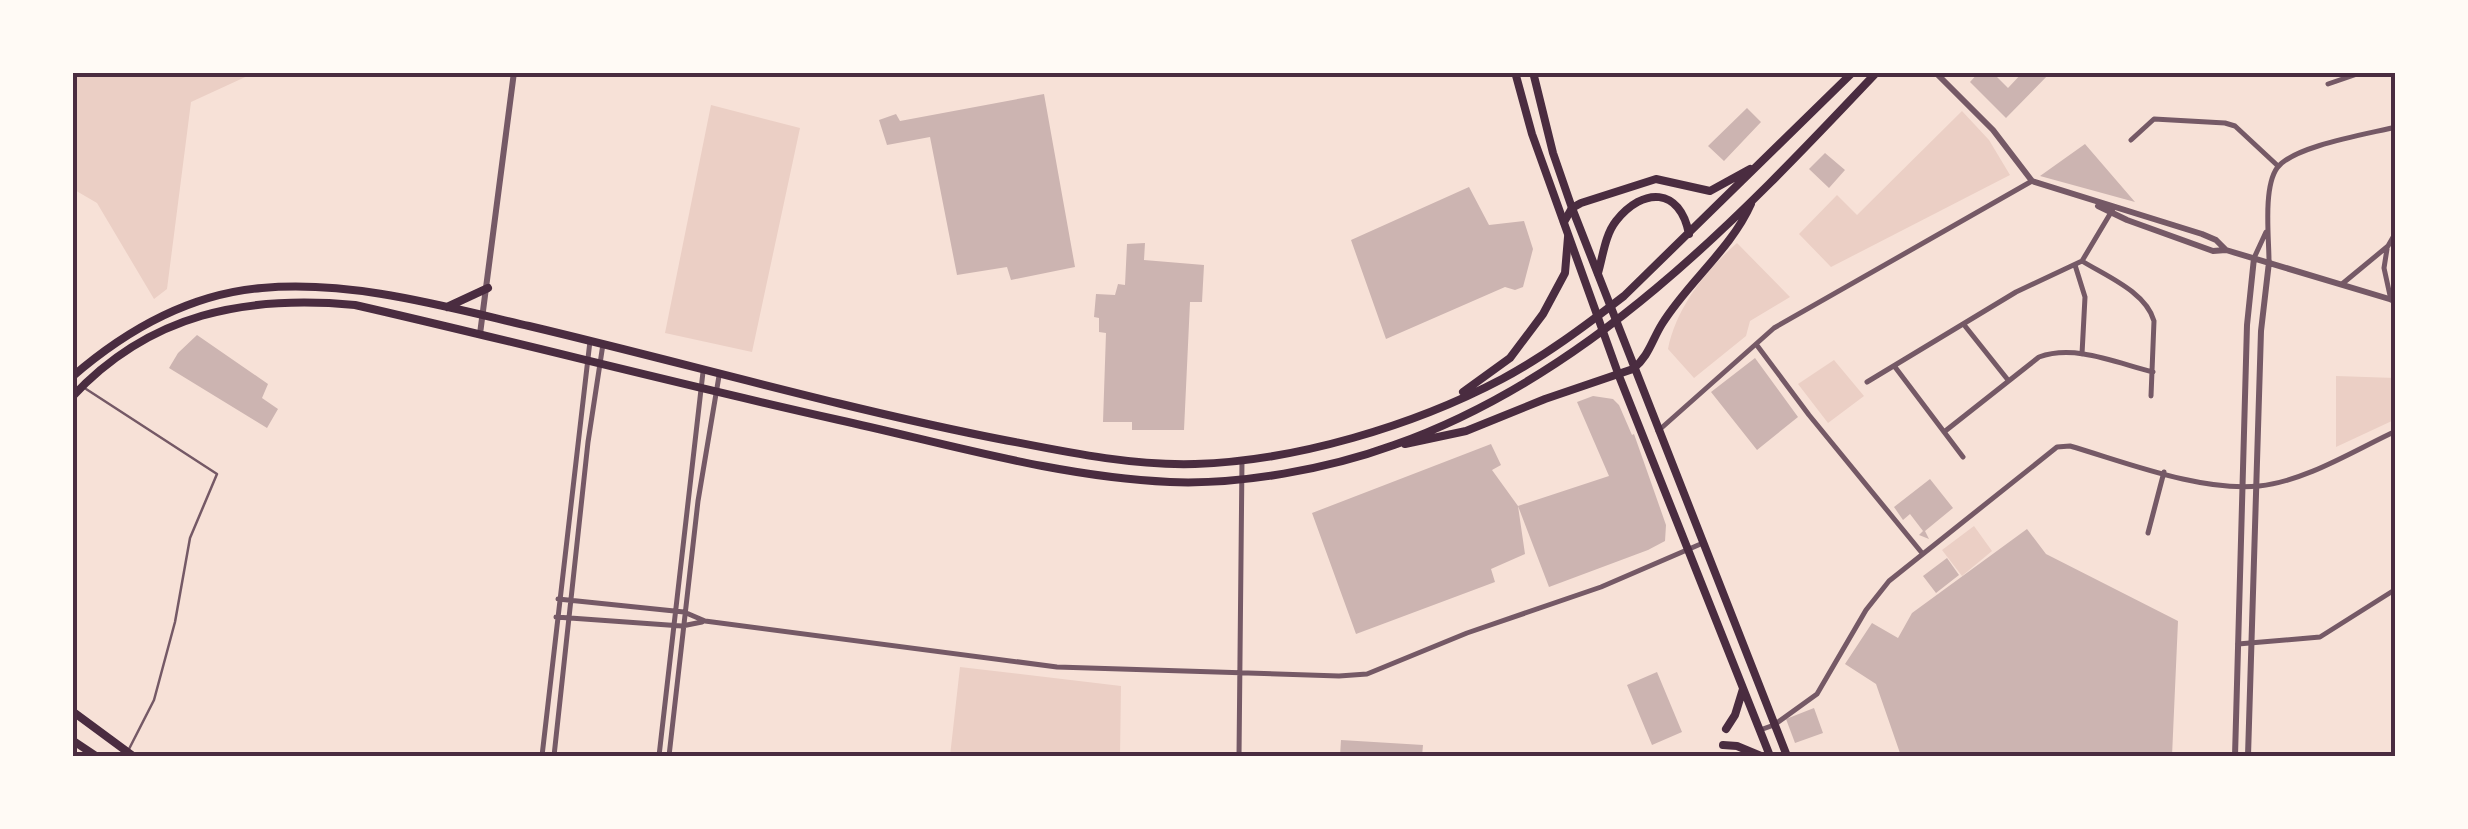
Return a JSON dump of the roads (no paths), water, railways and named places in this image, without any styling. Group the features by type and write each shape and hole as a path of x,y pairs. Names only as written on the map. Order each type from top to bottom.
{"main road":[{"path":"1515,72 1532,134 1618,376 1770,756"},
{"path":"1532,72 1572,208 1787,756"},
{"path":"72,377 105,348 150,322 212,297 260,288 356,290 603,344 890,417 1046,448 1134,462 1194,464 1242,460 1383,428 1440,406 1502,379 1584,328 1624,296 1854,72"},
{"path":"1395,445 1524,382 1630,312 1753,199 1877,72"},
{"path":"1564,222 1572,208 1656,179 1710,191 1762,162"},
{"path":"1598,273 1610,230 1629,209 1644,200 1665,198 1674,202 1685,214 1689,234"},
{"path":"72,397 152,335 194,318 238,305 310,301 355,305 1045,467 1171,482 1242,480 1334,463 1395,445 1435,440 1633,369 1648,354 1662,323 1739,225 1753,199"},
{"path":"1440,406 1510,358 1556,293 1564,272 1568,238"},
{"path":"444,308 488,288"},
{"path":"1726,729 1744,689"},
{"path":"72,711 130,754"},
{"path":"72,740 96,756"},
{"path":"1723,744 1761,756"}],"street":[{"path":"480,334 514,72"},
{"path":"1935,72 1984,120 2032,181 2216,240 2226,250"},
{"path":"2328,84 2362,72"},
{"path":"2131,140 2154,119 2226,122 2278,166"},
{"path":"2248,756 2261,331 2270,262 2266,232 2273,177 2278,166 2306,151 2396,127"},
{"path":"1658,431 1764,336 2032,181"},
{"path":"2113,209 2213,250 2270,262 2393,301"},
{"path":"1867,382 2016,292 2078,263 2113,209"},
{"path":"2149,227 2151,218"},
{"path":"2234,756 2247,325 2254,258 2266,232"},
{"path":"2393,301 2384,268 2388,246 2396,232"},
{"path":"2342,284 2388,246"},
{"path":"2078,263 2085,297 2082,354"},
{"path":"2078,263 2141,298 2152,312 2150,396"},
{"path":"1965,326 2008,380"},
{"path":"542,756 590,341"},
{"path":"1755,343 1922,553"},
{"path":"554,756 569,600 603,344"},
{"path":"1944,432 2039,357 2064,351 2153,372"},
{"path":"1895,367 1963,458"},
{"path":"659,756 702,372"},
{"path":"669,756 682,626 719,376"},
{"path":"1759,730 1774,725 1817,694 1874,598 1889,580 2056,447 2070,446 2164,472 2256,486 2296,477 2396,432"},
{"path":"577,440 588,442"},
{"path":"1240,756 1242,460"},
{"path":"2148,533 2164,472"},
{"path":"558,599 684,612 705,621 1056,667 1367,674 1467,633 1602,587 1703,543"},
{"path":"2238,644 2320,637 2396,589"},
{"path":"556,617 682,626 705,621"},
{"path":"1754,719 1770,713 1787,713"}],"lane":[{"path":"82,386 217,474 190,538 175,622 154,700 130,754"}]}
